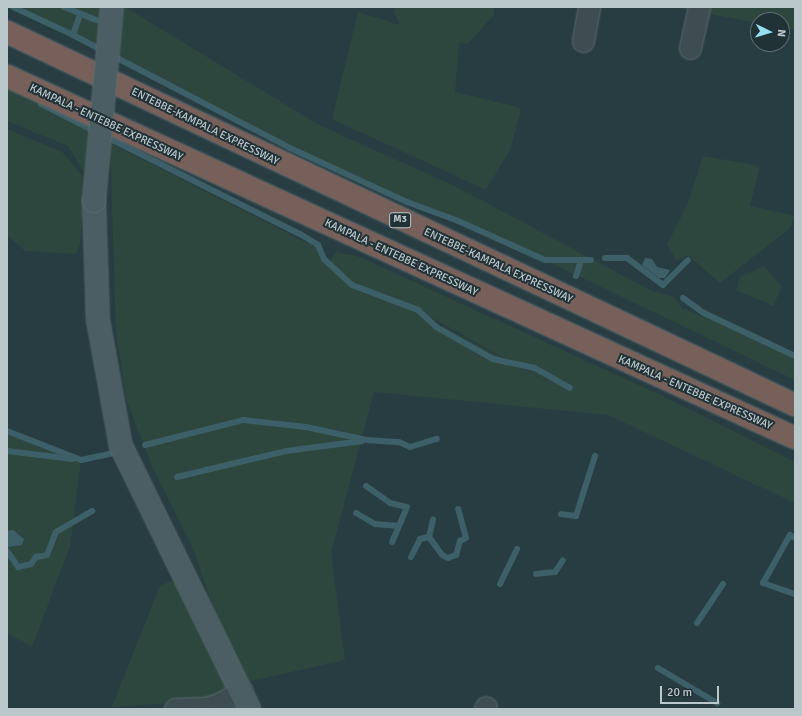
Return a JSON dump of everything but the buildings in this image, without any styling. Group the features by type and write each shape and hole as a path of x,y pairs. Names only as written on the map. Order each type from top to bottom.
{"highway":[{"name":"ENTEBBE-KAMPALA EXPRESSWAY","path":"7,32 795,406"},
{"name":"KAMPALA - ENTEBBE EXPRESSWAY","path":"7,76 795,438"}],"street":[{"path":"112,7 94,201 98,320 121,446 246,700 221,703 206,708 175,709"},
{"path":"583,41 589,7"},
{"path":"690,48 699,7"}],"green space":[{"path":"13,7 102,7 97,48 73,35"},
{"path":"125,7 319,125 459,188 652,291 674,297 682,308 795,354 795,380 545,260 456,220 407,202 290,148 117,59"},
{"path":"398,7 494,7 494,15 467,44 459,42 455,92 521,108 511,148 486,190 332,119 358,12 400,25 393,10"},
{"path":"672,7 795,7 795,30 790,29 790,12 750,12 750,22"},
{"path":"7,86 90,128 85,174 68,146 7,121"},
{"path":"7,129 62,152 86,180 80,244 76,254 25,251 7,235"},
{"path":"110,143 307,243 318,245 329,263 336,252 360,257 656,393 795,462 795,503 608,415 374,392 331,553 345,660 242,683 220,627 194,551 153,468 126,399 116,331","holes":["420,311 562,390 425,317 419,312"]},
{"path":"703,156 760,166 750,206 795,216 789,229 720,283 688,255 677,261 667,245 687,205"},
{"path":"764,266 782,287 773,306 736,290 740,277"},
{"path":"7,431 81,460 70,546 32,647 7,633"},
{"path":"173,580 230,686 216,700 112,707 160,586"}],"water":[{"path":"645,258 652,259 657,267 670,270 665,278 659,278 642,265"},
{"path":"13,530 24,539 22,545 7,547 7,531"}],"waterway":[{"path":"13,7 73,35 290,148 407,202 456,220 545,260 591,260"},
{"path":"64,7 97,20"},
{"path":"73,35 80,15"},
{"path":"41,104 300,234 318,245 324,259 352,285 418,310 436,327 493,359 535,368 570,388"},
{"path":"605,258 627,258 663,285 688,260"},
{"path":"576,276 581,261"},
{"path":"683,298 704,313 795,356"},
{"path":"145,445 243,420 306,427 367,440 399,442 410,447 437,439"},
{"path":"7,431 81,460 119,452"},
{"path":"177,477 286,451 362,441"},
{"path":"7,451 73,459"},
{"path":"561,514 576,516 595,456"},
{"path":"366,486 390,503 407,507 392,542"},
{"path":"429,537 442,555 448,558 456,555 460,541 466,538 458,509"},
{"path":"7,551 18,567 31,564 36,557 47,555 56,532 92,511"},
{"path":"356,513 375,524 399,526"},
{"path":"411,557 420,539 429,537 433,519"},
{"path":"795,538 790,535 763,583 795,594"},
{"path":"500,584 517,549"},
{"path":"536,574 555,572 563,560"},
{"path":"697,623 723,584"},
{"path":"658,668 717,703"}]}
